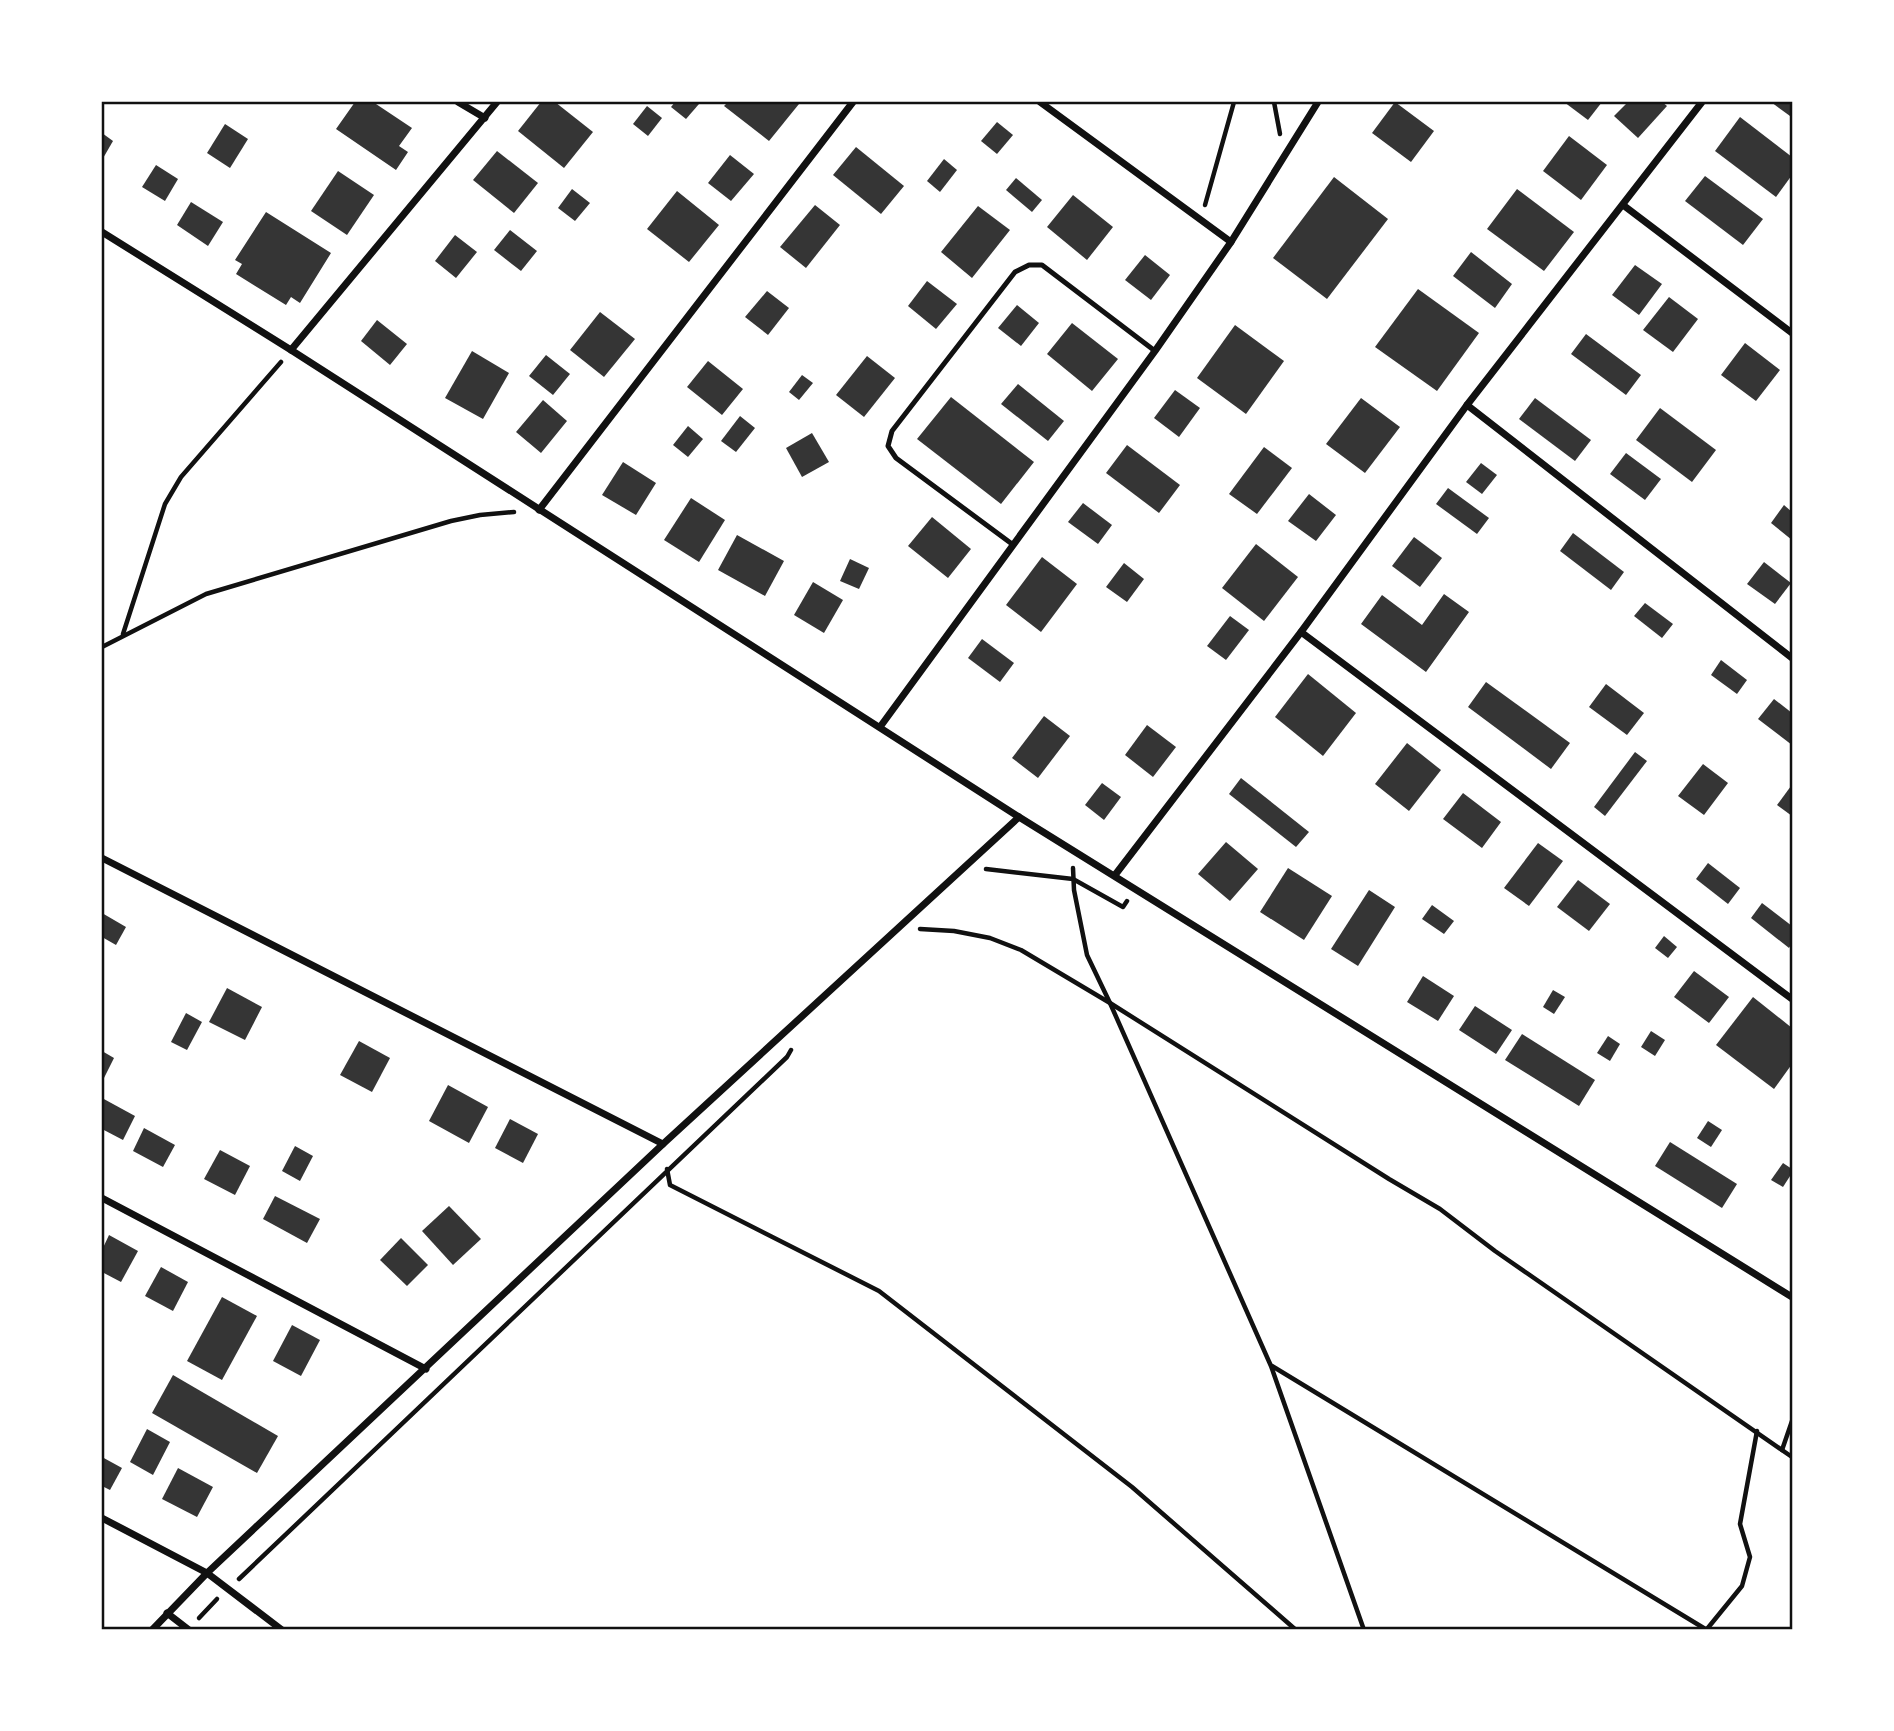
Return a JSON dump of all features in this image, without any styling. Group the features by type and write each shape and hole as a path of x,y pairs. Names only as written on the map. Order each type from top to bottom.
{"street":[{"path":"458,102 485,118"},
{"path":"291,350 498,102"},
{"path":"539,510 853,102"},
{"path":"1040,102 1231,242"},
{"path":"880,727 1155,351 1231,242 1318,102"},
{"path":"1115,875 1301,632 1467,405 1702,102"},
{"path":"1623,205 1793,333"},
{"path":"102,232 291,350 1018,817 1793,1297"},
{"path":"1467,405 1793,658"},
{"path":"1301,632 1793,999"},
{"path":"152,1629 663,1144 1018,817"},
{"path":"102,858 663,1144"},
{"path":"102,1198 426,1369"},
{"path":"102,1518 208,1573 282,1629"},
{"path":"167,1613 188,1629"}],"lane":[{"path":"1012,544 896,458 888,446 892,431 1015,272 1029,265 1042,265 1155,351"}],"path":[{"path":"1201,220 1234,102"},
{"path":"123,635 155,530 170,495 181,477 291,350"},
{"path":"102,647 206,594 451,521 481,515 539,510"},
{"path":"1072,850 1073,879 1087,956 1111,1003 1271,1366 1364,1629"},
{"path":"985,869 1073,879 1123,908 1134,888"},
{"path":"928,920 918,929 954,931 990,938 1021,950 1111,1003 1389,1180 1440,1209 1495,1251 1793,1457"},
{"path":"188,1629 787,1057 793,1047"},
{"path":"663,1144 670,1185 878,1291 1132,1488 1296,1629"},
{"path":"1271,1366 1706,1629 1742,1586 1750,1558 1740,1524 1757,1431"},
{"path":"1782,1450 1793,1421"}],"building":[{"path":"355,102 373,102 412,128 399,146 408,152 396,170 336,129"},
{"path":"541,102 555,102 593,132 564,168 518,131"},
{"path":"675,102 699,104 686,119 671,107"},
{"path":"728,102 799,104 769,141 724,106"},
{"path":"1395,102 1434,131 1411,162 1372,133"},
{"path":"1564,102 1602,102 1588,120"},
{"path":"1628,102 1662,102 1667,106 1638,138 1614,116"},
{"path":"1771,102 1792,102 1792,113 1790,116"},
{"path":"647,106 662,118 648,136 633,124"},
{"path":"1740,117 1792,157 1792,175 1776,197 1715,151"},
{"path":"997,122 1013,135 997,154 981,141"},
{"path":"225,124 248,139 230,168 207,153"},
{"path":"102,133 113,141 102,160"},
{"path":"1569,136 1607,165 1581,200 1543,171"},
{"path":"856,147 904,186 881,214 833,175"},
{"path":"497,151 538,183 514,213 473,180"},
{"path":"730,155 754,174 731,201 708,183"},
{"path":"944,159 957,170 940,192 927,181"},
{"path":"156,165 178,179 165,201 142,187"},
{"path":"338,171 374,195 347,235 311,211"},
{"path":"1705,176 1763,219 1743,245 1685,201"},
{"path":"1334,177 1388,219 1327,299 1273,258"},
{"path":"1016,178 1042,200 1032,212 1006,190"},
{"path":"572,189 590,203 575,221 558,208"},
{"path":"1517,189 1574,232 1544,271 1487,229"},
{"path":"677,191 719,225 689,262 647,229"},
{"path":"1073,195 1113,227 1087,260 1047,227"},
{"path":"191,202 223,222 208,246 177,225"},
{"path":"815,205 840,225 806,268 780,247"},
{"path":"978,206 1010,230 972,278 941,252"},
{"path":"266,212 331,253 300,303 291,297 286,305 236,274 242,264 235,260"},
{"path":"510,230 537,251 521,271 494,250"},
{"path":"455,235 477,252 456,278 435,261"},
{"path":"1471,252 1512,284 1495,308 1453,276"},
{"path":"1145,255 1170,275 1151,300 1125,280"},
{"path":"1635,265 1662,284 1639,315 1612,295"},
{"path":"927,281 957,304 936,329 908,306"},
{"path":"1418,289 1479,333 1437,391 1375,347"},
{"path":"767,291 789,308 768,335 745,317"},
{"path":"1669,297 1698,319 1673,352 1643,330"},
{"path":"1017,305 1039,323 1021,346 998,328"},
{"path":"600,312 635,339 604,377 570,350"},
{"path":"377,320 407,344 390,365 361,341"},
{"path":"1072,323 1118,359 1092,391 1047,354"},
{"path":"1235,325 1284,361 1246,414 1197,378"},
{"path":"1586,334 1641,375 1626,395 1571,354"},
{"path":"1745,343 1780,370 1756,401 1721,375"},
{"path":"472,351 509,373 483,419 445,398"},
{"path":"546,355 570,374 553,395 529,376"},
{"path":"867,356 895,378 864,417 836,395"},
{"path":"708,361 743,389 722,415 687,387"},
{"path":"802,375 813,383 799,400 789,392"},
{"path":"1018,384 1064,421 1048,441 1001,404"},
{"path":"1175,390 1200,408 1179,437 1154,418"},
{"path":"951,397 1034,462 1001,504 917,439"},
{"path":"1361,398 1400,427 1365,473 1326,444"},
{"path":"1535,398 1591,440 1575,461 1519,419"},
{"path":"543,400 567,421 541,453 516,432"},
{"path":"1660,408 1716,450 1692,482 1636,440"},
{"path":"740,416 755,428 736,452 721,441"},
{"path":"688,426 703,439 688,457 673,445"},
{"path":"812,433 829,462 802,477 786,448"},
{"path":"1127,445 1180,485 1159,513 1106,473"},
{"path":"1264,447 1292,468 1257,514 1229,494"},
{"path":"1626,453 1661,479 1645,500 1610,474"},
{"path":"623,462 656,483 636,515 602,495"},
{"path":"1481,463 1497,475 1482,494 1466,482"},
{"path":"1448,488 1489,518 1477,534 1436,504"},
{"path":"1309,494 1336,515 1316,541 1288,521"},
{"path":"691,498 725,520 699,562 664,540"},
{"path":"1083,503 1112,525 1098,544 1068,522"},
{"path":"1784,505 1792,512 1792,540 1771,523"},
{"path":"932,517 971,549 948,578 908,546"},
{"path":"1573,533 1624,572 1611,590 1560,551"},
{"path":"737,535 784,561 765,596 718,570"},
{"path":"1414,537 1442,558 1420,587 1392,566"},
{"path":"1256,544 1298,577 1264,621 1222,588"},
{"path":"1042,557 1077,584 1041,632 1006,605"},
{"path":"850,559 869,568 859,589 840,581"},
{"path":"1764,562 1791,583 1775,604 1747,584"},
{"path":"1124,563 1144,579 1127,602 1106,587"},
{"path":"813,582 843,600 824,633 794,615"},
{"path":"1444,594 1469,612 1426,672 1361,624 1382,595 1422,625"},
{"path":"1645,603 1673,624 1662,638 1634,616"},
{"path":"1230,616 1249,630 1226,660 1207,646"},
{"path":"982,639 1014,663 1000,682 968,658"},
{"path":"1721,660 1747,680 1737,694 1711,675"},
{"path":"1308,674 1356,713 1323,756 1275,717"},
{"path":"1486,682 1570,743 1551,769 1468,707"},
{"path":"1606,684 1644,713 1627,735 1589,707"},
{"path":"1774,699 1792,713 1792,745 1758,719"},
{"path":"1044,716 1070,736 1038,778 1012,758"},
{"path":"1147,725 1176,747 1153,777 1125,755"},
{"path":"1407,743 1441,770 1409,811 1375,784"},
{"path":"1635,752 1647,761 1605,816 1594,807"},
{"path":"1703,764 1728,783 1704,815 1678,796"},
{"path":"1241,778 1309,832 1296,847 1229,794"},
{"path":"1102,783 1121,797 1104,820 1085,805"},
{"path":"1791,786 1792,788 1792,816 1777,805"},
{"path":"1463,793 1501,822 1482,848 1443,819"},
{"path":"1226,842 1258,869 1230,901 1198,874"},
{"path":"1538,843 1563,861 1529,906 1504,888"},
{"path":"1708,863 1740,888 1728,904 1696,879"},
{"path":"1288,868 1332,896 1304,940 1260,912"},
{"path":"1578,880 1610,904 1589,931 1557,907"},
{"path":"1369,890 1395,907 1358,966 1331,949"},
{"path":"1762,903 1792,926 1792,943 1789,948 1751,918"},
{"path":"1432,905 1454,921 1444,934 1422,919"},
{"path":"102,913 126,927 116,945 102,937"},
{"path":"1664,936 1677,947 1668,958 1655,948"},
{"path":"1694,971 1729,997 1709,1023 1674,997"},
{"path":"1423,976 1454,996 1438,1021 1407,1002"},
{"path":"227,988 262,1007 245,1040 209,1022"},
{"path":"1553,990 1565,997 1554,1014 1543,1007"},
{"path":"1753,997 1792,1028 1792,1064 1774,1089 1716,1045"},
{"path":"1475,1006 1512,1030 1496,1054 1459,1030"},
{"path":"186,1013 202,1022 187,1050 171,1042"},
{"path":"1651,1031 1665,1040 1655,1056 1641,1047"},
{"path":"1522,1034 1595,1080 1579,1106 1505,1060"},
{"path":"1608,1036 1620,1044 1610,1061 1597,1053"},
{"path":"359,1041 390,1058 372,1092 340,1075"},
{"path":"102,1051 114,1058 102,1082"},
{"path":"448,1085 488,1107 469,1143 429,1121"},
{"path":"102,1098 135,1116 123,1140 102,1129"},
{"path":"510,1119 538,1134 523,1163 495,1148"},
{"path":"1708,1121 1722,1130 1711,1147 1697,1138"},
{"path":"144,1128 175,1145 163,1167 133,1151"},
{"path":"1670,1142 1737,1184 1722,1208 1655,1166"},
{"path":"295,1146 313,1156 300,1181 282,1171"},
{"path":"220,1150 250,1166 235,1195 204,1179"},
{"path":"1783,1163 1792,1169 1792,1173 1783,1187 1771,1180"},
{"path":"275,1196 320,1219 307,1243 263,1219"},
{"path":"449,1206 481,1239 453,1265 422,1231"},
{"path":"109,1235 138,1251 121,1282 102,1272 102,1250"},
{"path":"401,1238 428,1265 407,1286 380,1260"},
{"path":"161,1267 188,1282 173,1311 145,1296"},
{"path":"222,1297 257,1316 222,1380 187,1361"},
{"path":"292,1325 320,1340 301,1376 273,1361"},
{"path":"173,1375 278,1436 257,1473 152,1413"},
{"path":"147,1429 170,1442 153,1475 130,1462"},
{"path":"102,1457 122,1468 110,1490 102,1486"},
{"path":"178,1468 213,1487 197,1517 162,1499"}]}
